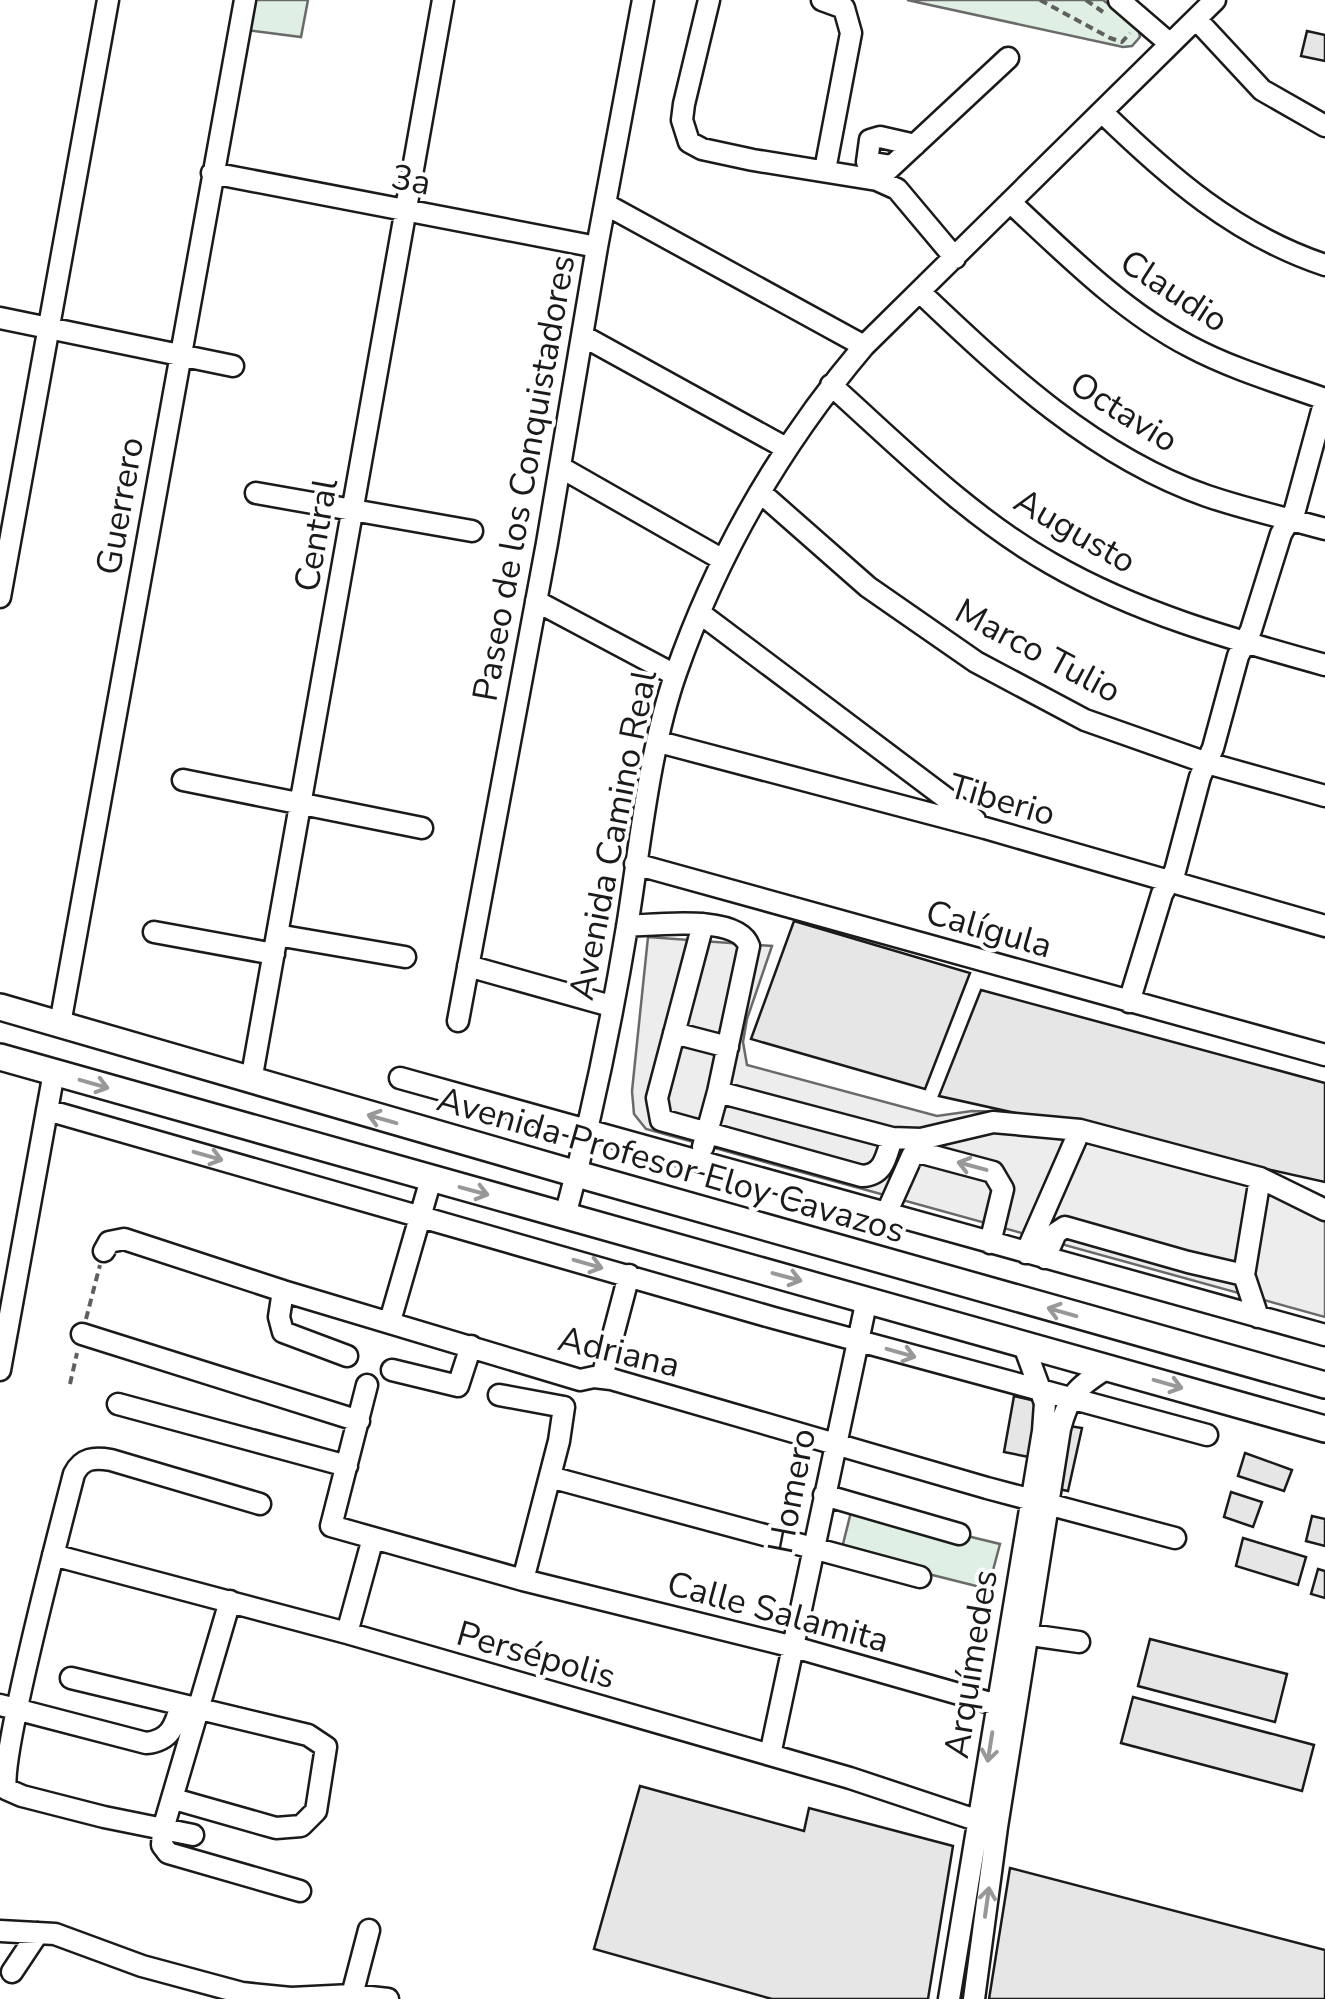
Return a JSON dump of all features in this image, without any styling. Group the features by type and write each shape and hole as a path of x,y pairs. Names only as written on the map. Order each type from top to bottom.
{"main road":[{"name":"Avenida Profesor Eloy Cavazos","path":"0,1007 1325,1384"},
{"path":"0,1057 1325,1429"}],"street":[{"path":"0,597 108,0"},
{"name":"Guerrero","path":"60,1024 245,0"},
{"name":"Central","path":"251,1081 443,0"},
{"name":"Paseo de los Conquistadores","path":"458,1022 644,0"},
{"path":"708,0 682,120 689,142 702,149 754,160 884,173 1008,58"},
{"path":"822,0 844,8 851,33 825,170"},
{"name":"Avenida Camino Real","path":"566,1216 588,1129 659,742 675,676 723,560 786,448 864,346 1216,0"},
{"path":"1112,7 1169,43"},
{"path":"1196,19 1262,90 1325,126"},
{"path":"1102,112 1152,160 1244,230 1325,265"},
{"path":"915,145 880,138 870,140 867,162 884,173 910,200 955,258"},
{"name":"3a","path":"212,174 597,247"},
{"name":"Claudio","path":"1010,202 1074,262 1188,346 1325,400"},
{"path":"606,204 864,346"},
{"name":"Octavio","path":"921,293 1065,420 1123,457 1205,495 1325,529"},
{"path":"0,318 232,366"},
{"path":"583,336 786,448"},
{"name":"Augusto","path":"831,385 951,494 1051,564 1174,621 1325,665"},
{"path":"1129,1002 1162,894 1175,872 1238,656 1246,643 1280,534 1294,510 1325,400"},
{"path":"560,467 723,560"},
{"name":"Marco Tulio","path":"760,492 868,587 976,662 1085,720 1207,763 1325,796"},
{"path":"256,493 472,531"},
{"path":"536,600 675,676"},
{"path":"701,614 985,828"},
{"name":"Tiberio","path":"659,742 985,828 1325,926"},
{"path":"183,780 422,828"},
{"name":"Calígula","path":"635,864 1325,1055"},
{"path":"627,926 703,924 740,932 749,946 718,1092 699,1160"},
{"path":"703,924 657,1098 658,1114 668,1124 862,1176 874,1174 883,1166 892,1138"},
{"path":"154,932 405,957"},
{"path":"468,966 611,1006"},
{"path":"674,1032 728,1046"},
{"path":"0,1370 54,1072"},
{"path":"400,1078 1325,1336"},
{"path":"718,1092 892,1138 920,1139 993,1122 1080,1130 1260,1178 1325,1210"},
{"path":"47,1110 856,1340 1206,1435"},
{"path":"1036,1255 1080,1130"},
{"path":"886,1214 912,1156 922,1153 994,1172 1003,1189 990,1243"},
{"path":"1258,1317 1244,1274 1260,1178"},
{"path":"390,1321 431,1179"},
{"path":"1036,1255 1065,1227 1244,1274"},
{"name":"Adriana","path":"104,1251 109,1242 124,1239 580,1380 602,1377 1175,1538"},
{"path":"602,1377 629,1275"},
{"path":"283,1291 279,1317 283,1332 346,1356"},
{"name":"Homero","path":"770,1755 866,1299"},
{"path":"82,1334 359,1422"},
{"name":"Arquímedes","path":"949,1999 988,1823 1039,1502 1045,1416 1042,1392 1023,1343"},
{"path":"392,1370 458,1386 471,1346"},
{"path":"1070,1398 1086,1381 1109,1367"},
{"path":"522,1580 564,1407 576,1398 580,1380"},
{"path":"118,1404 347,1466 367,1384"},
{"path":"499,1396 564,1407"},
{"name":"Arquímedes","path":"1039,1502 1070,1398"},
{"path":"192,1836 6,1789 3,1783 7,1707 74,1474 86,1460 111,1460 260,1504"},
{"name":"Calle Salamita","path":"347,1466 331,1526 522,1580 794,1647 1006,1708"},
{"path":"550,1477 920,1577"},
{"path":"824,1495 959,1534"},
{"path":"346,1633 373,1538"},
{"name":"Persépolis","path":"53,1555 346,1633 770,1755 988,1823"},
{"path":"230,1601 189,1707 162,1845 168,1853 300,1891"},
{"path":"1018,1633 1079,1642"},
{"path":"72,1678 324,1742 326,1760 316,1812 301,1826 276,1828 174,1799"},
{"path":"7,1707 146,1743 165,1739 189,1707"},
{"name":"Arquímedes","path":"974,1999 988,1823"},
{"path":"0,1930 55,1934 142,1966 242,1993 388,1999"},
{"path":"352,1995 369,1930"},
{"path":"12,1972 38,1933"}],"path":[{"path":"1040,0 1110,38 1122,42 1130,36 1130,30"},
{"path":"1086,0 1112,7"}],"green space":[{"path":"252,0 308,0 301,37 246,30"},
{"path":"907,0 1103,0 1138,27 1140,37 1132,46 1123,47"},
{"path":"852,1508 1000,1544 988,1589 841,1552"}],"shaded area":[{"path":"648,937 772,946 747,1019 743,1042 747,1065 937,1116 972,1111 1010,1112 1262,1169 1325,1197 1325,1317 646,1129 634,1114 632,1091"}],"building":[{"path":"1307,31 1325,35 1325,61 1301,56"},
{"path":"794,921 970,973 925,1089 751,1039"},
{"path":"981,990 1325,1083 1325,1182 939,1096"},
{"path":"1014,1396 1040,1402 1029,1457 1004,1452"},
{"path":"1069,1426 1082,1428 1068,1491 1054,1488"},
{"path":"1245,1453 1292,1470 1284,1491 1238,1476"},
{"path":"1231,1492 1262,1502 1253,1527 1224,1517"},
{"path":"1312,1516 1325,1519 1325,1546 1306,1541"},
{"path":"1243,1538 1306,1557 1298,1585 1236,1566"},
{"path":"1318,1569 1325,1571 1325,1598 1311,1594"},
{"path":"1150,1639 1287,1674 1275,1722 1138,1686"},
{"path":"1133,1697 1314,1745 1302,1791 1121,1743"},
{"path":"640,1786 804,1831 809,1808 953,1846 928,1999 772,1999 594,1949"},
{"path":"1010,1868 1325,1950 1325,1999 989,1999"}]}
